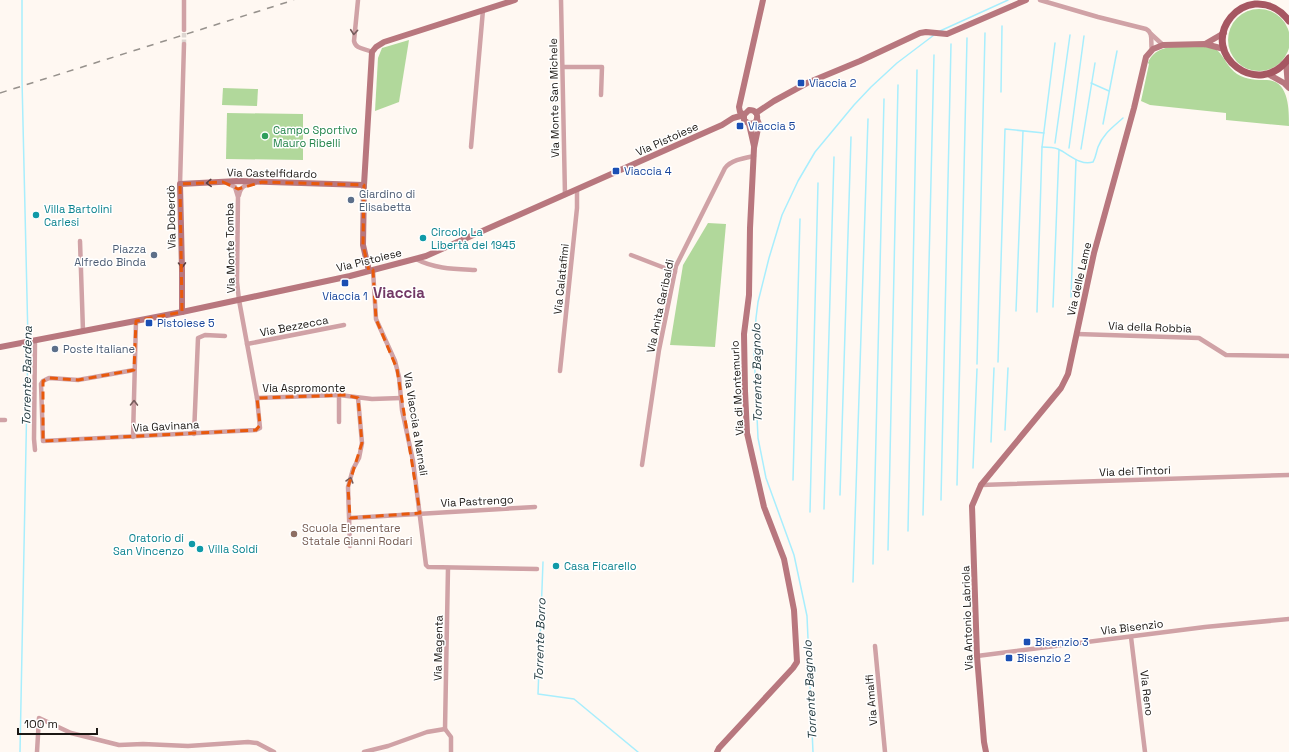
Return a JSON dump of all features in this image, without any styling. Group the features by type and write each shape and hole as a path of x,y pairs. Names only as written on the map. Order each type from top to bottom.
{"main road":[{"path":"1288,60 1278,69 1268,74 1258,75 1243,72 1231,62 1224,49 1224,33 1230,19 1237,12 1246,6 1264,2 1286,13 1289,21"}],"street":[{"path":"184,0 184,30"},
{"path":"358,0 354,44 358,48 368,49 372,52"},
{"path":"371,270 363,245 364,186 372,52 376,47 384,42 514,0"},
{"name":"Via Monte San Michele","path":"561,0 565,195"},
{"path":"757,116 754,111 749,110 745,101 744,91 763,0"},
{"name":"Via Pistoiese","path":"0,347 239,300 350,276 426,256 722,125 733,118 755,123 757,116 774,101 807,83 860,61 917,34 926,32 950,34 1026,0"},
{"path":"1040,0 1098,17 1146,28 1163,45"},
{"path":"1246,6 1250,0"},
{"path":"472,147 483,10"},
{"path":"1205,44 1224,33"},
{"name":"Via delle Lame","path":"981,485 1060,388 1070,366 1094,253 1134,108 1144,64 1150,52 1151,34"},
{"name":"Via Doberdò","path":"182,312 180,184 184,44"},
{"path":"1150,52 1163,45 1205,44 1224,49"},
{"path":"1288,60 1289,87"},
{"path":"563,67 602,66 601,95"},
{"path":"1268,74 1289,87"},
{"name":"Via di Montemurlo","path":"744,91 739,110 746,120 754,148"},
{"name":"Via Pistoiese","path":"746,120 749,110"},
{"name":"Via di Montemurlo","path":"717,752 797,662 794,610 784,559 764,507 747,433 744,334 749,295 750,228 754,148 759,124 757,116"},
{"name":"Via Anita Garibaldi","path":"642,465 659,350 678,260 727,165 735,161 754,156"},
{"name":"Via Castelfidardo","path":"180,184 238,181 364,186"},
{"name":"Via Monte Tomba","path":"223,182 235,187 238,197"},
{"name":"Via Monte Tomba","path":"239,300 237,282 238,197 240,188 243,186 262,182"},
{"name":"Via Calatafimi","path":"560,371 577,208 577,190"},
{"path":"80,241 83,331"},
{"path":"632,255 675,272"},
{"path":"416,259 442,268 475,270"},
{"name":"Via Viaccia a Narnali","path":"371,270 376,319 398,369 402,410 411,449 426,565 428,567 448,568 537,568"},
{"name":"Via Aspromonte","path":"239,300 257,398 339,395 372,399 401,398"},
{"path":"133,436 136,321"},
{"name":"Via Bezzecca","path":"247,344 344,325"},
{"name":"Via della Robbia","path":"1077,334 1199,338 1226,355 1289,356"},
{"path":"194,434 198,338 205,335 225,336"},
{"path":"33,341 35,450"},
{"name":"Via Gavinana","path":"134,370 78,380 49,378 43,381 41,384 43,441 194,434 259,429 257,398"},
{"path":"339,395 340,422"},
{"path":"350,546 348,487 353,469 360,458 362,443 358,398"},
{"name":"Via dei Tintori","path":"981,485 1289,475"},
{"name":"Via Antonio Labriola","path":"981,485 974,500 972,511 977,656 986,752"},
{"name":"Via Pastrengo","path":"420,513 535,506"},
{"path":"350,518 420,513"},
{"name":"Via Magenta","path":"448,568 445,729 451,737 450,752"},
{"name":"Via Bisenzio","path":"977,656 1205,627 1289,619"},
{"name":"Via Reno","path":"1131,637 1146,752"},
{"name":"Via Amalfi","path":"875,646 885,752"},
{"path":"38,752 39,718 91,739 119,745 143,744 188,746 248,742 257,743 274,752"},
{"path":"364,752 388,746 427,732 445,729"}],"highlighted area":[{"path":"223,182 238,189 262,182 364,185 363,245 369,271 373,270 376,319 397,369 420,513 350,518 348,487 362,443 358,398 346,395 257,398 260,425 256,430 43,441 43,381 49,378 78,380 134,370 136,321 182,312 180,184"}],"green space":[{"path":"1253,9 1265,9 1281,18 1288,28 1290,40 1288,52 1281,62 1265,71 1253,71 1242,66 1233,57 1228,46 1228,34 1233,23 1242,14"},
{"path":"409,40 399,102 375,111 378,58 382,48"},
{"path":"1181,46 1206,47 1218,51 1231,69 1237,74 1252,79 1267,80 1280,85 1284,91 1288,104 1289,126 1226,120 1226,113 1150,105 1141,101 1148,63 1152,56 1158,51 1165,48"},
{"path":"223,88 258,89 257,106 222,105"},
{"name":"Campo Sportivo Mauro Ribelli","path":"227,113 303,114 303,160 226,159"},
{"path":"708,223 726,224 715,347 670,345 683,265"}],"waterway":[{"name":"Torrente Bardena","path":"22,0 22,80 28,340"},
{"name":"Torrente Bagnolo","path":"940,31 1008,0"},
{"path":"1001,92 1002,26"},
{"path":"977,364 985,33"},
{"name":"Torrente Bagnolo","path":"813,752 807,616 794,555 766,478 758,438 754,351 758,302 782,215 798,181 815,152 871,87 897,63 934,35"},
{"path":"1055,143 1070,35"},
{"path":"1069,148 1084,36"},
{"path":"957,485 967,38"},
{"path":"1037,312 1042,147 1055,43"},
{"path":"941,500 951,44"},
{"path":"1103,124 1117,51"},
{"path":"923,515 934,55"},
{"path":"1081,149 1095,63"},
{"path":"908,531 917,70"},
{"path":"1091,83 1109,91"},
{"path":"888,550 898,85"},
{"path":"873,564 884,99"},
{"path":"1042,147 1052,147 1058,149 1079,161 1088,163 1093,162 1103,138 1123,118"},
{"path":"853,582 868,119"},
{"path":"998,362 1005,129 1044,133"},
{"path":"1016,311 1023,131"},
{"path":"840,495 851,137"},
{"path":"1053,307 1059,150"},
{"path":"824,509 834,157"},
{"path":"1071,297 1076,160"},
{"path":"810,512 818,183"},
{"path":"793,480 800,219"},
{"name":"Torrente Bardena","path":"20,752 28,344"},
{"path":"991,442 994,368"},
{"path":"1005,430 1008,368"},
{"path":"973,468 977,369"},
{"name":"Torrente Borro","path":"543,562 538,694 574,699 638,752"}],"tunnel":[{"path":"184,30 184,44"}],"railway":[{"path":"0,93 294,0"}],"place":[{"name":"Viaccia 2","path":"801,83"},
{"name":"Viaccia 5","path":"740,126"},
{"name":"Campo Sportivo Mauro Ribelli","path":"265,136"},
{"name":"Viaccia 4","path":"616,171"},
{"name":"Giardino di Elisabetta","path":"351,200"},
{"name":"Villa Bartolini Carlesi","path":"36,215"},
{"name":"Circolo La Libertà del 1945","path":"423,238"},
{"name":"Piazza Alfredo Binda","path":"154,255"},
{"name":"Viaccia 1","path":"345,283"},
{"name":"Pistoiese 5","path":"149,323"},
{"name":"Poste Italiane","path":"55,349"},
{"name":"Scuola Elementare Statale Gianni Rodari","path":"294,534"},
{"name":"Oratorio di San Vincenzo","path":"192,544"},
{"name":"Villa Soldi","path":"200,549"},
{"name":"Casa Ficarello","path":"556,566"},
{"name":"Bisenzio 3","path":"1027,642"},
{"name":"Bisenzio 2","path":"1009,658"}],"district":[{"name":"Viaccia","path":"399,293"}]}
